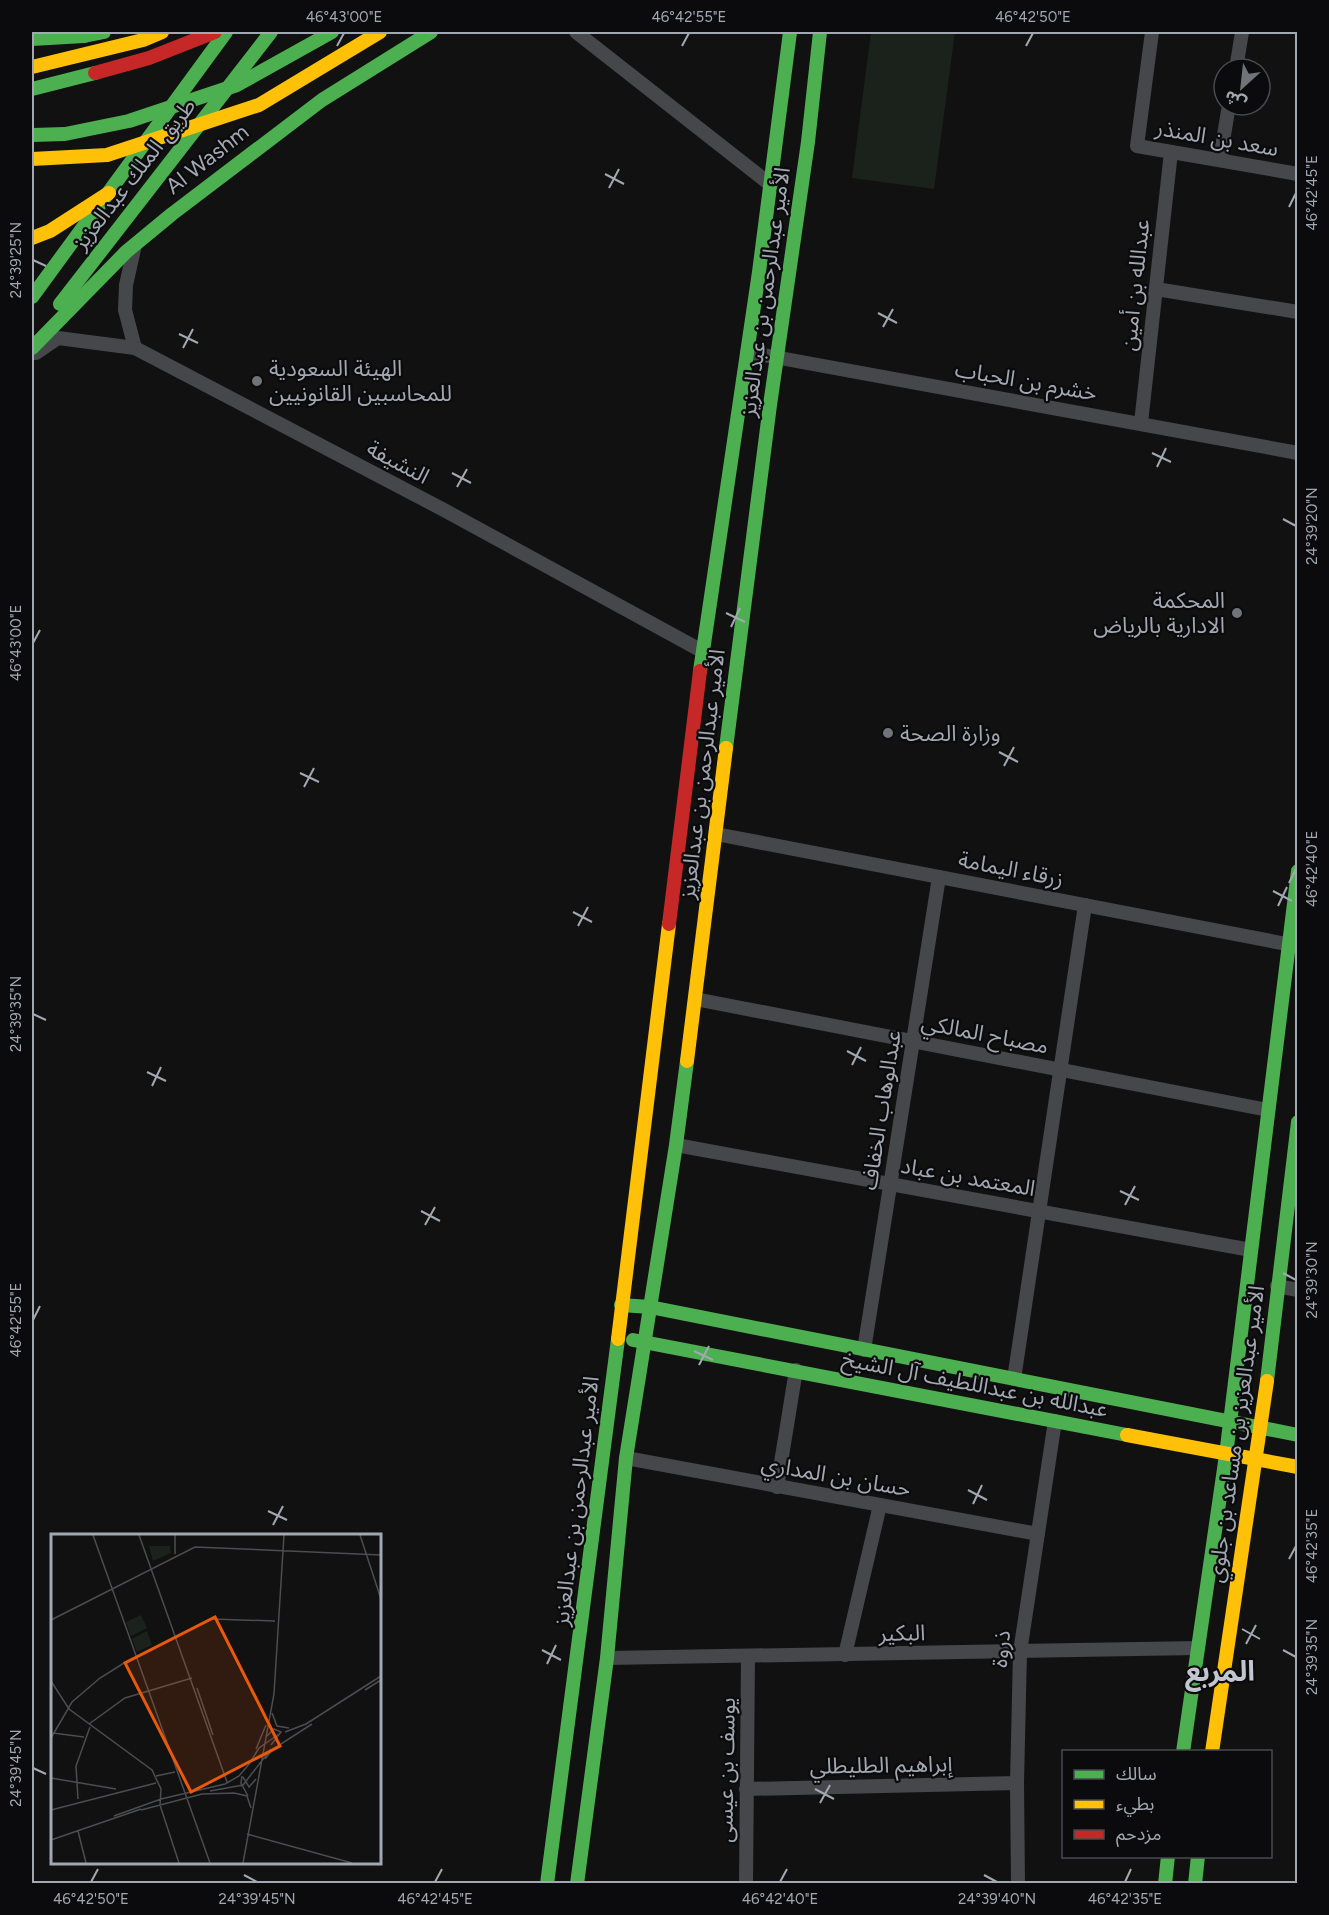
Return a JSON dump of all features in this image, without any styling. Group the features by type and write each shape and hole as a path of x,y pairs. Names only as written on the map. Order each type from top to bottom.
{"street":[{"path":"32,39 84,36 104,32"},
{"path":"32,67 143,40 162,32"},
{"path":"32,88 149,58 215,32"},
{"name":"طريق الملك عبدالعزيز","path":"32,297 226,32"},
{"name":"طريق الملك عبدالعزيز","path":"32,342 271,32"},
{"path":"32,135 65,134 129,122 237,85 332,32"},
{"path":"32,159 107,155 258,105 380,32"},
{"name":"Al Washm","path":"32,348 135,245 189,200 322,100 431,32"},
{"path":"576,32 771,185"},
{"name":"الأمير عبدالرحمن بن عبدالعزيز","path":"577,1884 607,1658 626,1458 676,1145 776,358 792,139 790,32"},
{"name":"الأمير عبدالرحمن بن عبدالعزيز","path":"547,1884 618,1338 702,651 771,185 792,139 820,32"},
{"name":"سعد بن المنذر","path":"1152,32 1137,146 1298,174"},
{"path":"1238,57 1242,32"},
{"path":"1220,159 1227,117"},
{"name":"عبدالله بن أمين","path":"1141,423 1171,152"},
{"path":"32,238 50,231 109,193"},
{"path":"32,356 58,338 135,348 125,310 126,285 135,245"},
{"path":"1156,289 1298,312"},
{"name":"النشيفة","path":"135,348 444,510 702,651"},
{"name":"خشرم بن الحباب","path":"747,352 1298,453"},
{"name":"زرقاء اليمامة","path":"716,834 1293,945"},
{"name":"الأمير عبدالعزيز بن مساعد بن جلوي","path":"1183,1750 1226,1455 1268,1110 1293,945 1298,871"},
{"name":"عبدالوهاب الخفاف","path":"864,1350 939,877"},
{"path":"1014,1379 1085,905"},
{"name":"مصباح المالكي","path":"695,999 1268,1110"},
{"name":"الأمير عبدالعزيز بن مساعد بن جلوي","path":"1212,1750 1261,1429 1298,1122"},
{"name":"المعتمد بن عباد","path":"676,1145 1251,1250"},
{"path":"1277,1286 1298,1290"},
{"name":"عبدالله بن عبداللطيف آل الشيخ","path":"621,1305 650,1307 1298,1435"},
{"name":"عبدالله بن عبداللطيف آل الشيخ","path":"618,1338 1298,1467"},
{"path":"777,1487 796,1370"},
{"name":"ذروة","path":"1018,1884 1017,1782 1020,1652 1055,1421"},
{"name":"حسان بن المداري","path":"626,1458 1038,1534"},
{"path":"845,1655 880,1505"},
{"name":"البكير","path":"607,1658 1198,1648"},
{"name":"يوسف بن عيسى","path":"746,1884 748,1656"},
{"name":"إبراهيم الطليطلي","path":"746,1789 1017,1782"},
{"path":"1165,1884 1168,1858"},
{"path":"1195,1884 1198,1858"}],"shaded area":[{"path":"871,32 955,32 934,189 852,178"}],"traffic: fast":[{"path":"84,36 104,32"},
{"path":"32,297 226,32"},
{"path":"60,304 271,32"},
{"path":"32,135 65,134 129,121 237,85 332,32"},
{"path":"32,348 126,252 172,214 322,100 431,32"},
{"path":"700,671 759,272 790,32"},
{"path":"726,748 770,405 808,142 820,32"},
{"path":"32,39 84,36"},
{"path":"32,89 95,73"},
{"path":"1183,1750 1226,1455 1298,871"},
{"path":"577,1884 607,1658 626,1458 676,1145 687,1061"},
{"path":"1267,1381 1298,1122"},
{"path":"621,1305 650,1307 1298,1435"},
{"path":"547,1884 618,1339"},
{"path":"633,1340 1127,1435"},
{"path":"1165,1884 1168,1858"},
{"path":"1195,1884 1198,1858"}],"traffic: slow":[{"path":"32,67 143,40 162,32"},
{"path":"32,159 107,155 259,105 380,32"},
{"path":"32,238 50,231 109,193"},
{"path":"687,1061 726,748"},
{"path":"618,1339 669,924"},
{"path":"1212,1750 1267,1381"},
{"path":"1127,1435 1298,1467"}],"traffic: jam":[{"path":"95,73 149,58 215,32"},
{"path":"669,924 700,671"}],"place":[{"name":"الهيئة السعودية للمحاسبين القانونيين","path":"257,381"},
{"name":"المحكمة الادارية بالرياض","path":"1237,613"},
{"name":"وزارة الصحة","path":"888,733"}],"district":[{"name":"المربع","path":"1220,1671"}]}
